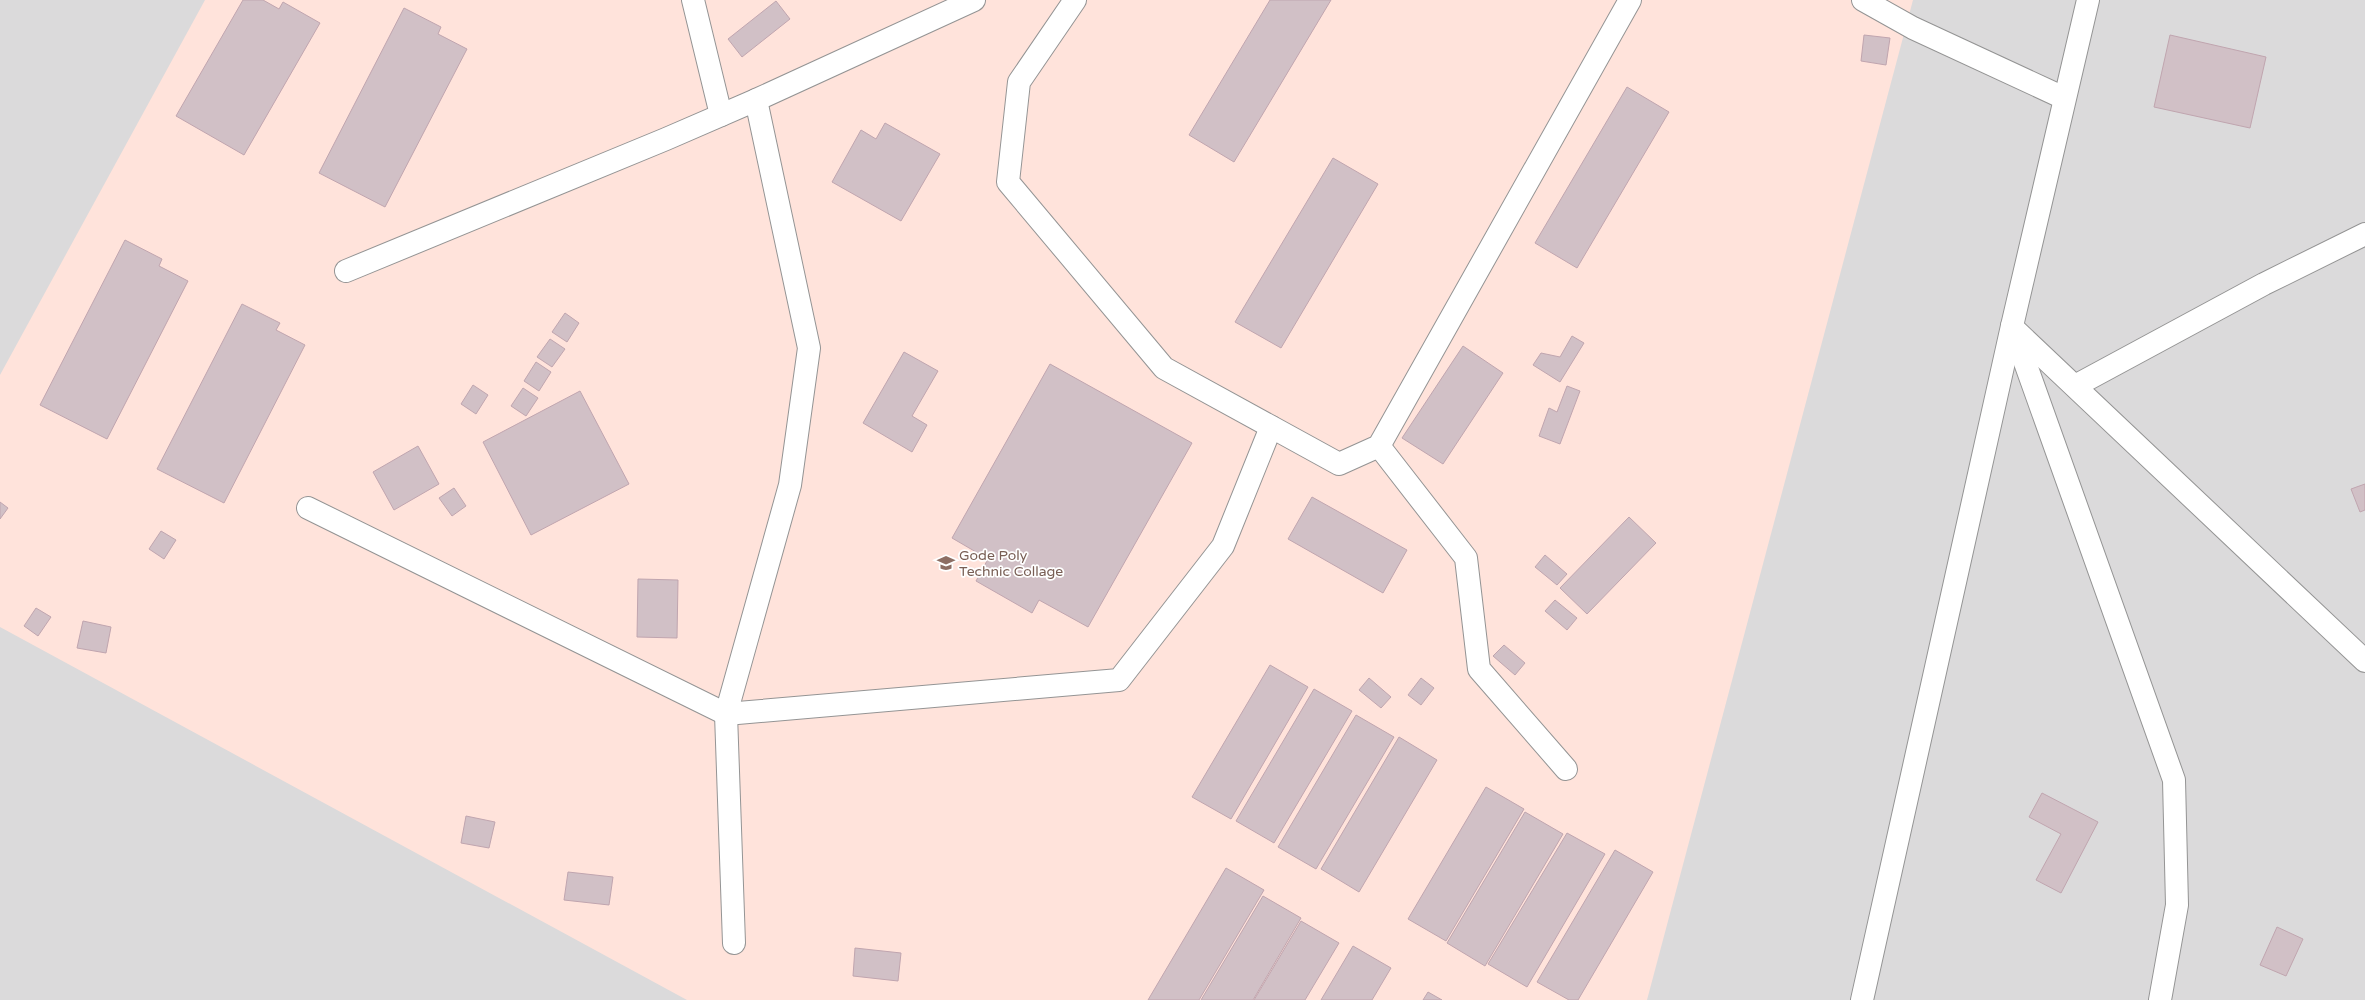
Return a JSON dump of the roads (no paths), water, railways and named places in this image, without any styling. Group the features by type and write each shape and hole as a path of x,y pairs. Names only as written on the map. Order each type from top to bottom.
{"street":[{"path":"693,0 721,115"},
{"path":"346,271 756,100 974,0"},
{"path":"1075,0 1019,82 1008,182 1164,368 1339,464 1379,446 1630,0"},
{"path":"1863,0 1913,28 2064,98"},
{"path":"1862,1000 2012,326 2088,0"},
{"path":"734,943 726,714 790,485 809,348 756,100"},
{"path":"2075,386 2264,284 2365,234"},
{"path":"2012,326 2365,661"},
{"path":"2012,326 2174,780 2177,905 2160,1000"},
{"path":"308,508 726,714 1118,680 1223,546 1271,427"},
{"path":"1379,446 1466,558 1479,669 1566,769"}],"place":[{"name":"Gode Poly Technic Collage","path":"946,563"}]}
